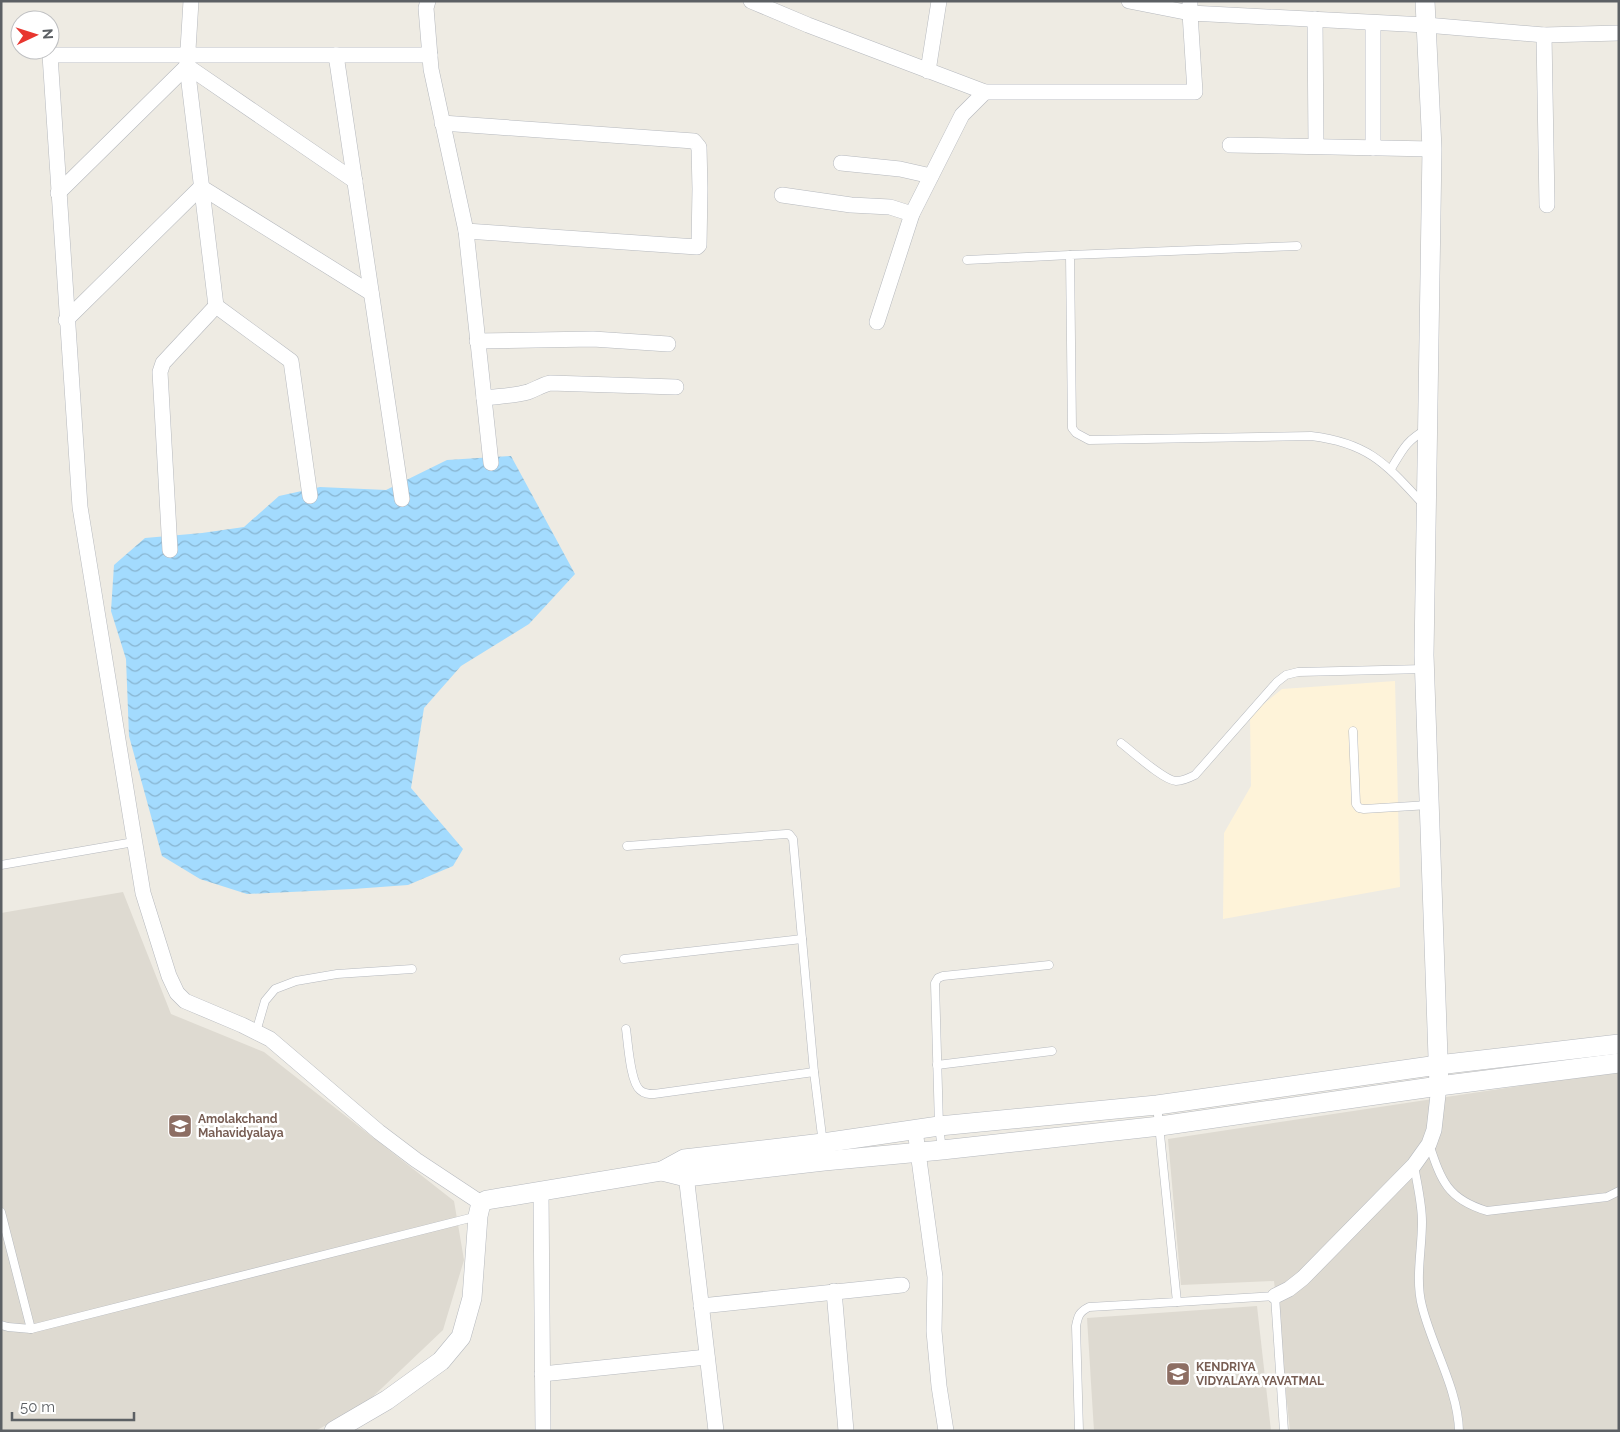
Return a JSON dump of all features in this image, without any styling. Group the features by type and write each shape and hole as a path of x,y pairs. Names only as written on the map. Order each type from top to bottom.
{"street":[{"path":"191,1 187,61 216,306 291,361 310,496"},
{"path":"428,1 426,8 431,69 466,232 491,463"},
{"path":"751,1 808,25 985,92 1195,92 1190,7"},
{"path":"928,71 939,1"},
{"path":"1275,1296 1289,1289 1303,1278 1414,1165 1429,1144 1434,1130 1439,1086 1425,669 1432,149 1426,1"},
{"path":"1133,2 1315,19 1544,35 1619,33"},
{"path":"1315,19 1316,146"},
{"path":"1373,22 1373,148"},
{"path":"1544,35 1546,205"},
{"path":"430,55 336,55 187,61 50,55 66,320 80,507 138,869 143,893 169,976 177,993 184,1001 270,1039 378,1132 479,1209"},
{"path":"336,55 402,499"},
{"path":"187,61 354,181"},
{"path":"58,193 187,61"},
{"path":"877,322 912,214 962,115 985,92"},
{"path":"442,123 694,141 699,147 699,245 697,247 466,232"},
{"path":"1230,145 1432,149"},
{"path":"841,162 900,169 931,176"},
{"path":"201,187 370,293"},
{"path":"66,320 201,187"},
{"path":"782,195 842,204 890,207 912,214"},
{"path":"170,550 160,372 163,363 216,306"},
{"path":"478,341 593,339 668,344"},
{"path":"484,398 531,391 550,383 676,387"},
{"path":"334,1431 387,1400 441,1361 461,1337 472,1298 479,1209 487,1200 662,1171 823,1152 939,1126 1157,1104 1438,1064 1619,1044"},
{"path":"823,1152 917,1153 1160,1126 1439,1086 1619,1063"},
{"path":"915,1130 935,1277 934,1331 939,1386 946,1431"},
{"path":"685,1168 716,1431"},
{"path":"540,1192 543,1431"},
{"path":"701,1306 902,1285"},
{"path":"834,1291 846,1431"},
{"path":"542,1374 708,1357"}],"lane":[{"path":"968,260 1297,246"},
{"path":"1070,255 1072,428 1081,436 1089,440 1311,436 1330,438 1350,444 1373,455 1390,469 1426,507"},
{"path":"1390,469 1402,449 1412,438 1427,429"},
{"path":"1121,743 1166,779 1177,781 1186,779 1195,775 1277,682 1286,675 1298,672 1425,669"},
{"path":"1353,731 1356,804 1359,808 1429,805"},
{"path":"626,846 789,834 793,840 823,1152"},
{"path":"1,865 134,842"},
{"path":"624,959 802,939"},
{"path":"942,1150 936,1065 935,983 938,978 1049,965"},
{"path":"256,1032 265,1001 275,989 296,981 337,974 412,969"},
{"path":"626,1029 634,1081 639,1090 646,1094 814,1072"},
{"path":"936,1065 1052,1051"},
{"path":"1157,1104 1177,1302"},
{"path":"1429,1144 1439,1172 1448,1188 1461,1200 1487,1211 1607,1197 1619,1191"},
{"path":"1414,1165 1422,1219 1418,1275 1419,1291 1427,1323 1456,1404 1459,1431"},
{"path":"1,1325 31,1329 52,1325 479,1209"},
{"path":"1,1212 31,1329"},
{"path":"1079,1431 1076,1326 1077,1317 1081,1311 1089,1307 1275,1296 1284,1431"}],"shaded area":[{"path":"1395,681 1400,887 1223,919 1224,833 1251,786 1250,715 1282,689"},
{"name":"Amolakchand Mahavidyalaya","path":"123,892 171,1014 264,1052 454,1201 464,1260 443,1330 363,1406 315,1431 1,1431 1,913"},
{"path":"1619,1071 1619,1431 1290,1431 1274,1281 1181,1285 1168,1139"},
{"name":"KENDRIYA VIDYALAYA YAVATMAL","path":"1257,1306 1271,1431 1094,1431 1087,1318"}],"water":[{"path":"511,456 575,574 529,624 461,666 424,708 411,788 463,849 453,866 408,885 247,894 200,879 162,856 129,736 126,659 111,611 114,565 145,538 244,527 279,496 320,487 386,490 447,460"}],"place":[{"name":"Amolakchand Mahavidyalaya","path":"180,1126"},
{"name":"KENDRIYA VIDYALAYA YAVATMAL","path":"1178,1374"}]}
